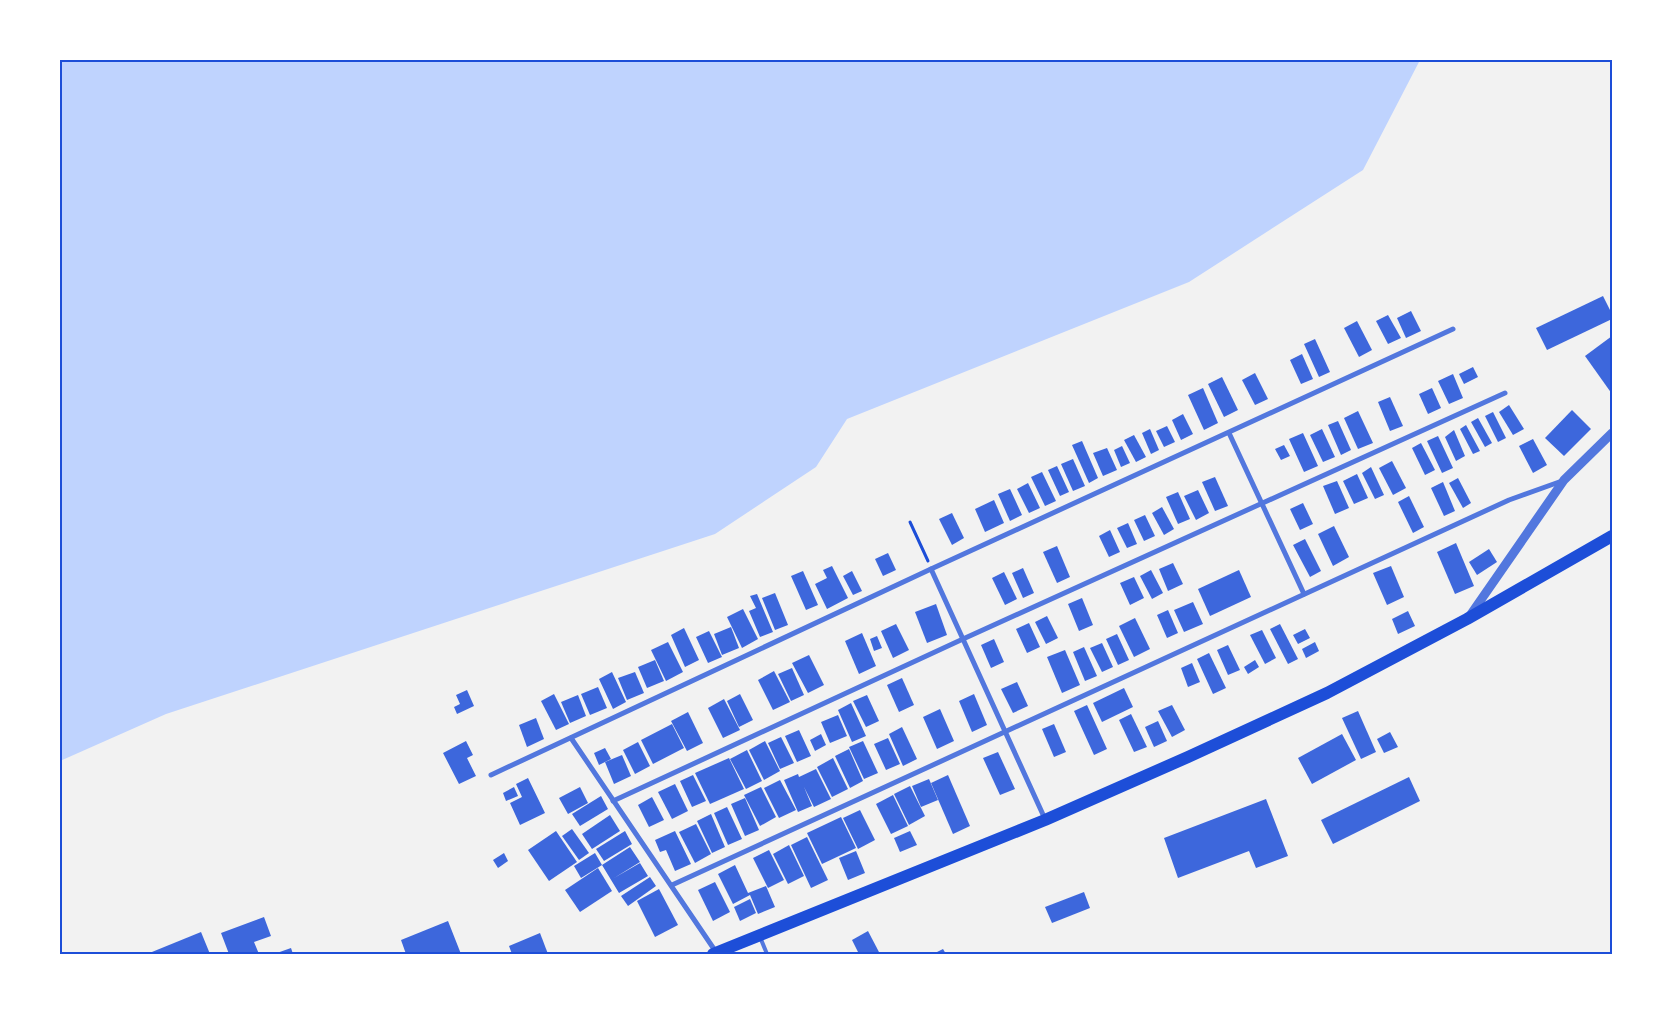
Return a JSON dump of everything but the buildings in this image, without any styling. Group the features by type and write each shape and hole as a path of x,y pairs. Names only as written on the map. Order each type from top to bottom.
{"main road":[{"path":"715,953 1045,820 1319,697 1467,619 1612,536"}],"street":[{"path":"491,775 931,569 1453,329"},
{"path":"613,801 963,639 1505,393"},
{"path":"1229,433 1304,594"},
{"path":"1467,619 1564,480 1612,433"},
{"path":"672,885 1509,500 1564,480"},
{"path":"931,569 1045,820"},
{"path":"571,738 672,885 715,953"}],"lane":[{"path":"760,935 767,954"}],"path":[{"path":"910,522 931,569"}],"water":[{"path":"60,60 1420,60 1363,170 1189,282 847,419 816,467 715,534 166,714 60,761"}]}
